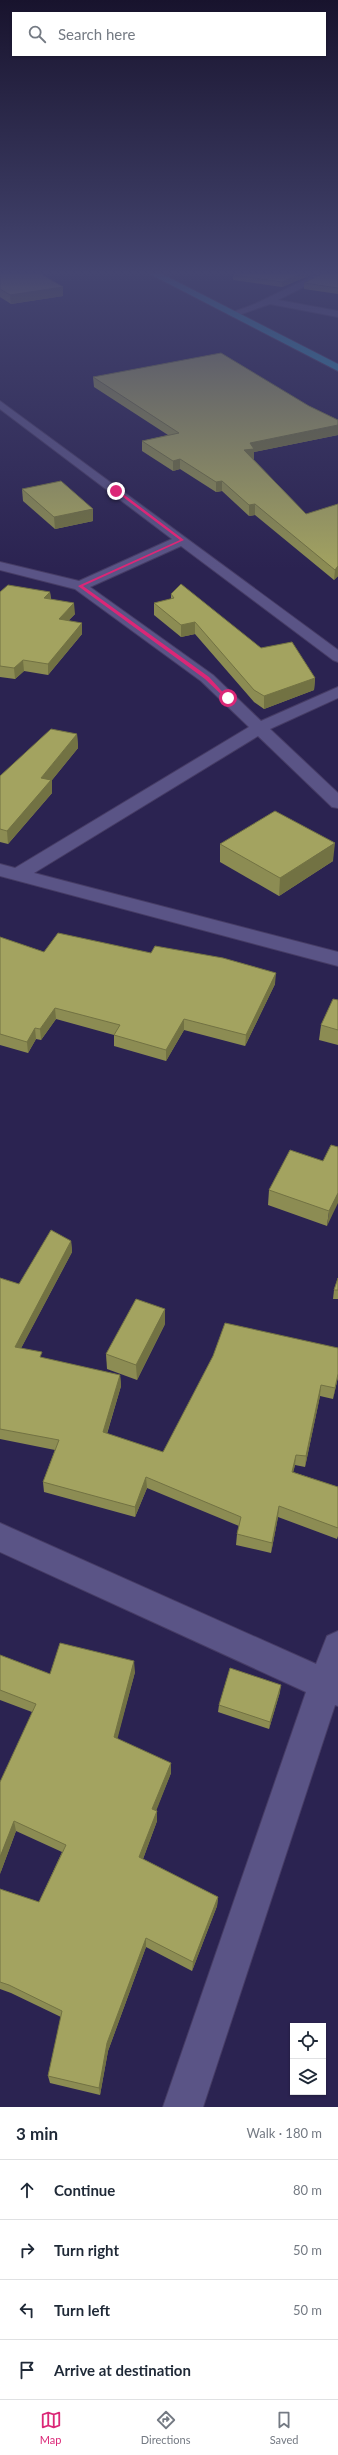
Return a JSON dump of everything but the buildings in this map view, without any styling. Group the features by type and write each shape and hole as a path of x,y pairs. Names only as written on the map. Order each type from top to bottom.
{"street":[{"path":"0,404 338,657"},
{"path":"80,586 182,540"},
{"path":"0,566 80,586 207,678 338,803"},
{"path":"9,872 259,728 338,692"},
{"path":"9,872 338,959"},
{"path":"0,1537 332,1688"},
{"path":"183,2107 332,1688 338,1647"}],"route":[{"path":"116,491 182,540 80,586 207,678 228,698"}]}
